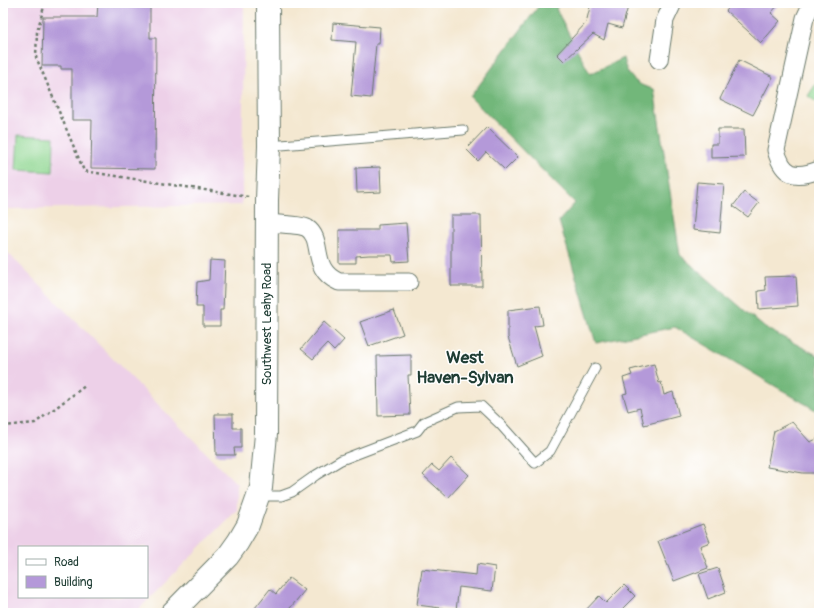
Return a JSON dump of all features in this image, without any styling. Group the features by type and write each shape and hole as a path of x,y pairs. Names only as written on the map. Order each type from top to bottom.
{"street":[{"name":"Southwest Leahy Road","path":"172,613 228,556 248,525 259,496 264,468 266,434 266,223 269,146 268,3"},
{"path":"658,60 665,20 673,3"},
{"path":"812,3 805,18 776,150 780,165 789,173 798,176 819,170"},
{"path":"266,223 306,227 312,233 321,266 332,279 339,282 409,282"}],"lane":[{"path":"269,146 463,130"},
{"path":"259,496 281,496 292,492 341,460 417,432 424,422 458,407 481,406 501,425 535,463 550,451 595,368"}],"path":[{"path":"45,3 37,32 36,57 84,170 267,200"},
{"path":"3,426 34,423 85,386"}],"shaded area":[{"path":"3,3 244,3 242,205 3,209"},
{"path":"3,248 237,484 237,510 135,613 3,613"}],"green space":[{"path":"541,3 560,3 556,9 590,74 623,58 624,64 633,79 648,88 654,89 680,255 765,328 819,356 819,412 675,327 596,343 559,221 575,203 470,97"},
{"path":"819,79 819,104 808,96"},
{"path":"18,135 54,137 53,172 16,170"}],"building":[{"path":"98,3 150,3 150,38 156,38 155,169 91,168 92,120 72,120 72,69 61,69 61,66 42,66 43,17 97,17"},
{"path":"591,3 629,3 622,28 608,24 604,40 593,34 564,61 557,54 586,23"},
{"path":"733,3 780,3 771,13 780,21 761,43 726,11"},
{"path":"333,23 380,27 379,44 376,44 371,98 351,96 356,42 332,40"},
{"path":"739,60 773,77 753,115 720,99"},
{"path":"487,127 518,157 505,170 486,152 478,161 466,149"},
{"path":"718,129 744,129 745,157 711,158 711,144 718,144"},
{"path":"380,167 381,192 357,193 356,168"},
{"path":"697,182 724,184 720,233 693,230"},
{"path":"744,192 759,203 748,217 733,206"},
{"path":"451,215 481,215 482,286 451,286"},
{"path":"406,223 409,261 393,262 392,255 369,255 356,256 356,263 339,263 339,230 378,230 378,225"},
{"path":"210,260 225,261 223,310 220,310 220,326 203,326 203,307 196,307 197,282 209,280"},
{"path":"796,276 798,306 759,309 758,291 766,290 765,277"},
{"path":"540,306 543,325 534,326 542,356 517,366 508,337 508,310"},
{"path":"394,310 403,334 369,346 360,322"},
{"path":"324,322 344,340 334,351 327,344 313,359 301,349"},
{"path":"411,355 411,375 408,375 410,415 378,416 377,356"},
{"path":"654,364 664,395 673,392 679,416 644,425 640,408 628,411 623,394 627,393 623,378 632,375 630,370"},
{"path":"215,414 233,414 233,428 241,428 241,448 234,448 235,455 216,455"},
{"path":"792,422 810,442 819,438 819,473 803,473 767,467 774,431"},
{"path":"451,458 469,475 448,498 423,475 432,465 439,471"},
{"path":"703,524 710,542 700,546 708,568 674,581 658,541"},
{"path":"477,564 495,567 492,591 459,587 456,610 417,605 422,569 476,575"},
{"path":"718,568 726,592 708,599 699,574"},
{"path":"289,578 305,590 286,613 251,613 270,589 276,594"},
{"path":"624,585 635,596 618,613 583,613 599,596 606,603"}],"district":[{"name":"West Haven-Sylvan","path":"465,367"}]}
